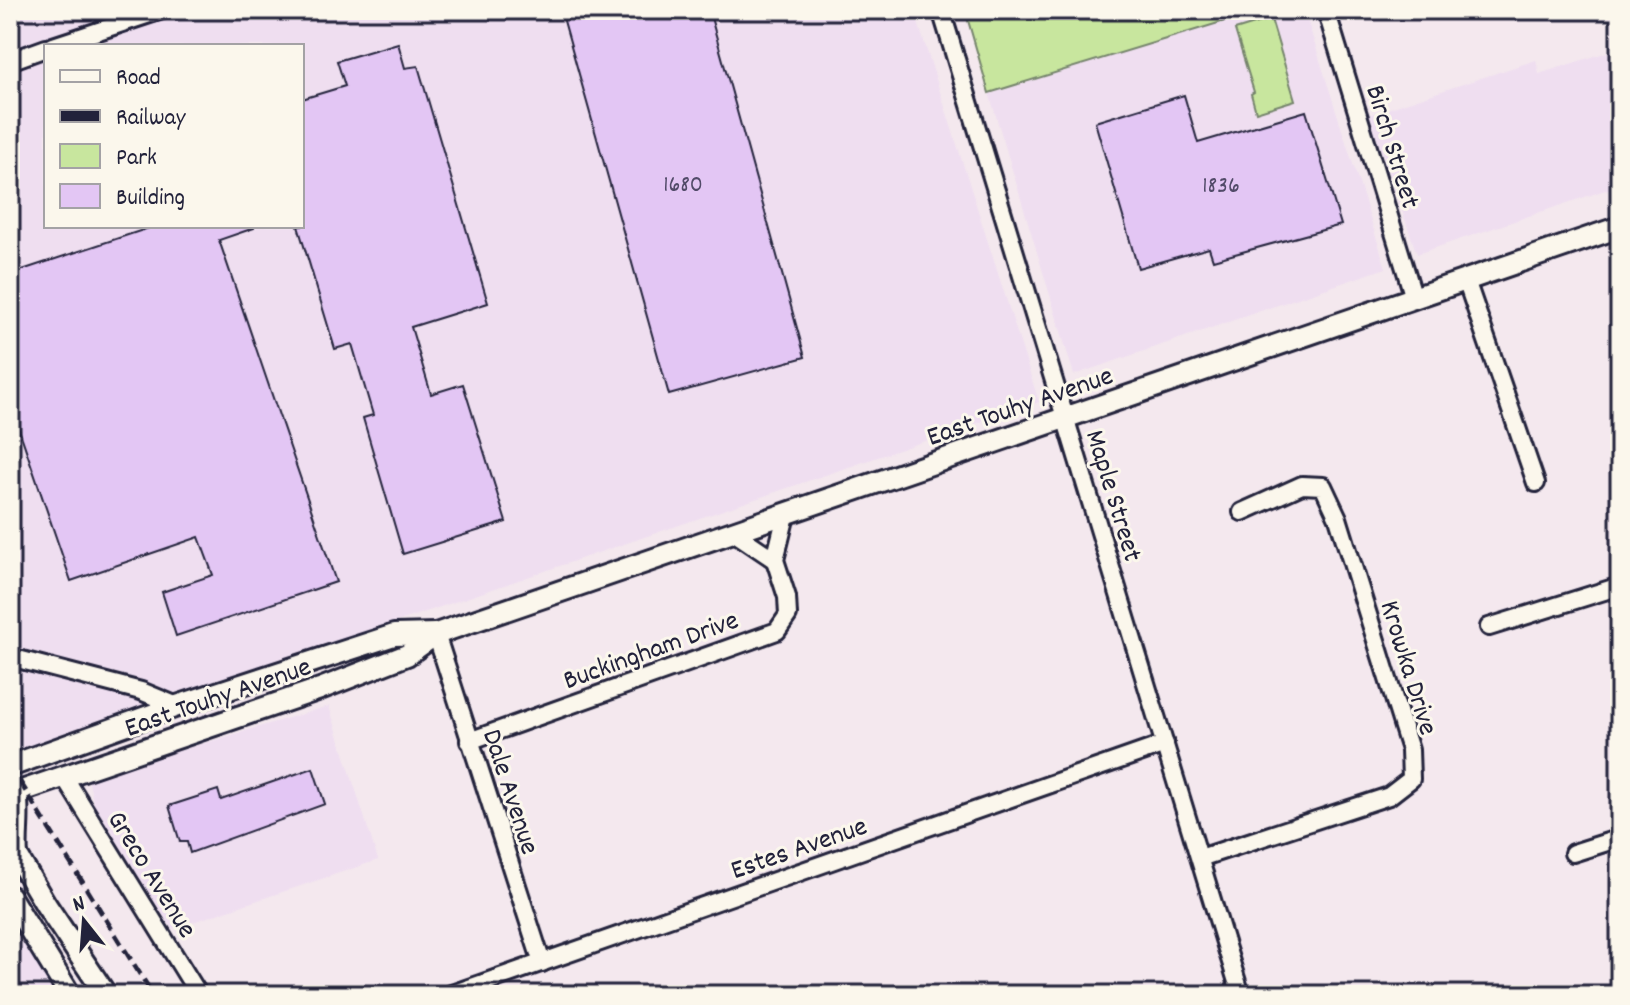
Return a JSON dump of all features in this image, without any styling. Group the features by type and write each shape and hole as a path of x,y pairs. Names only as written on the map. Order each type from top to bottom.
{"main road":[{"name":"East Touhy Avenue","path":"13,794 320,689 407,655 436,634 1620,227"},
{"name":"East Touhy Avenue","path":"10,766 177,706 394,635 436,634"},
{"path":"13,794 18,804 13,850 106,995"},
{"path":"10,897 70,995"}],"street":[{"path":"59,44 162,10"},
{"name":"Maple Street","path":"941,10 1241,995"},
{"name":"Birch Street","path":"1326,10 1414,298"},
{"path":"10,61 44,49"},
{"path":"1466,280 1536,483"},
{"name":"Krowka Drive","path":"1200,858 1389,796 1411,779 1410,750 1338,518 1323,486 1302,485 1242,512"},
{"path":"735,533 775,560 786,515"},
{"name":"Buckingham Drive","path":"469,741 777,631 788,615 787,597 775,560"},
{"path":"1489,627 1620,586"},
{"name":"Dale Avenue","path":"436,634 542,963"},
{"path":"10,657 141,691 177,706"},
{"name":"Estes Avenue","path":"449,995 1165,744"},
{"name":"Greco Avenue","path":"65,778 199,995"},
{"path":"1573,853 1620,838"}],"shaded area":[{"path":"10,10 914,10 1039,402 16,752 10,742"},
{"path":"1261,10 1304,10 1386,268 1074,375 989,93"},
{"path":"1620,48 1620,185 1417,254 1369,115 1536,60 1539,74"},
{"path":"329,706 378,860 172,929 96,815 88,778"},
{"path":"10,918 59,995 10,995"}],"green space":[{"path":"965,10 1261,10 989,93"},
{"path":"1271,19 1295,100 1256,112 1251,94 1254,92 1235,30"}],"building":[{"path":"561,10 709,10 805,357 669,395"},
{"path":"398,43 405,68 418,66 488,303 411,327 431,394 463,384 506,522 403,554 363,418 373,415 352,344 335,349 299,228 304,228 304,98 345,86 337,61"},
{"path":"1184,95 1198,143 1306,111 1341,225 1213,260 1209,248 1138,268 1095,122"},
{"path":"149,228 254,228 219,240 336,582 176,636 162,592 213,575 199,537 71,581 10,403 10,274"},
{"path":"313,768 325,804 190,853 187,842 180,842 169,806 218,790 221,800"}],"railway":[{"path":"10,766 153,995"}]}
